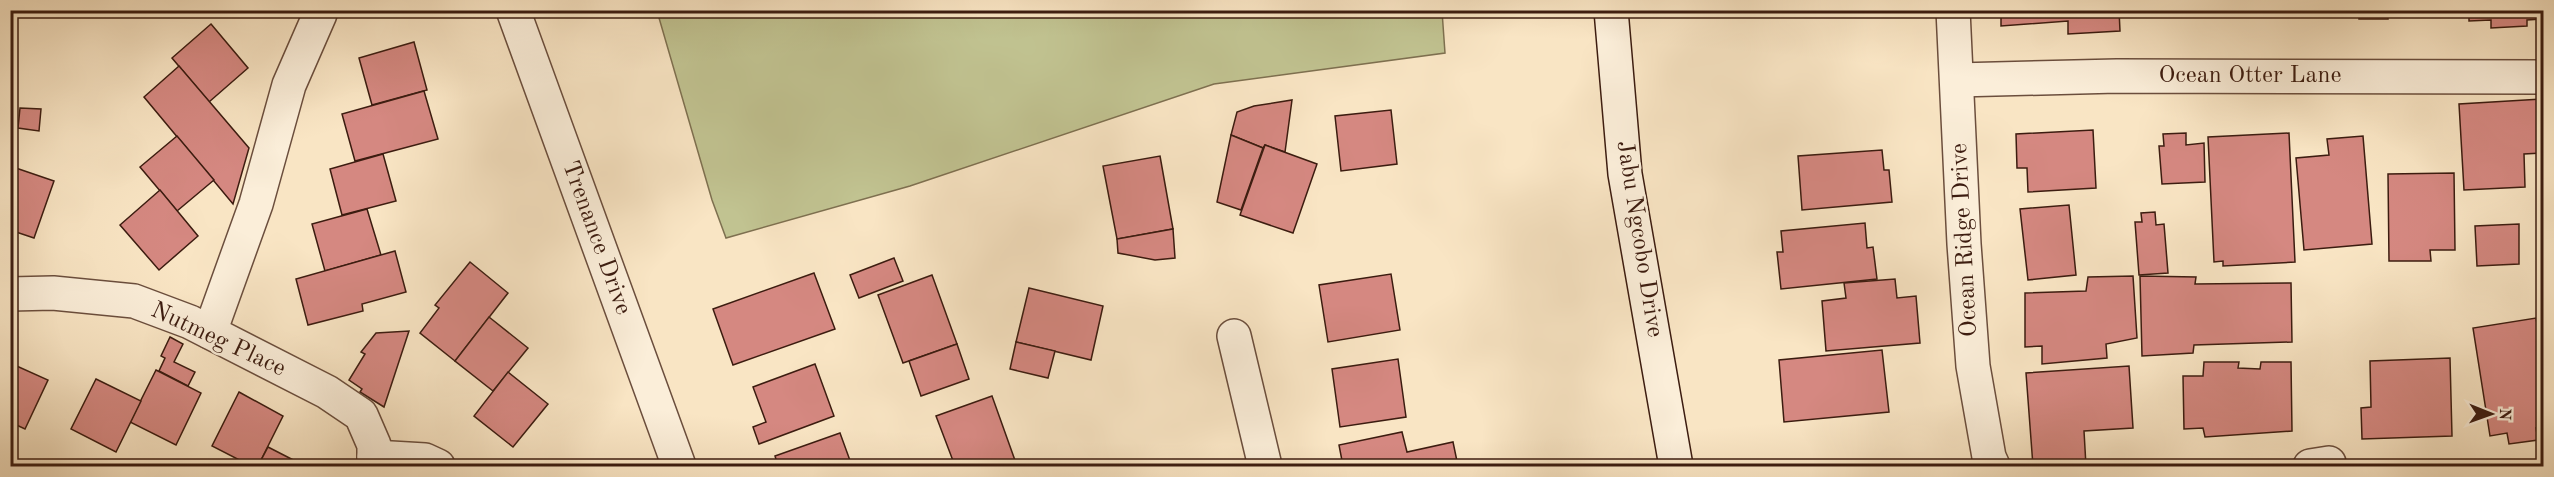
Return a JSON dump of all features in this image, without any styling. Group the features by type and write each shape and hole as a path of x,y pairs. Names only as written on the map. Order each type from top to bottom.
{"street":[{"name":"Trenance Drive","path":"513,10 679,466"},
{"name":"Jabu Ngcobo Drive","path":"1611,10 1625,174 1676,466"},
{"name":"Ocean Ridge Drive","path":"1953,10 1964,244 1973,366 1989,457 1993,466"},
{"path":"210,332 256,204 289,85 321,14"},
{"name":"Ocean Otter Lane","path":"1957,80 2117,76 2544,77"},
{"name":"Nutmeg Place","path":"10,294 53,293 134,301 210,332 327,392 361,415 374,445 374,462"},
{"path":"1234,336 1264,466"},
{"path":"374,462 425,460 438,466"}],"green space":[{"path":"657,11 1442,11 1445,53 1214,84 910,186 726,238 712,200"}],"building":[{"path":"1993,10 2119,10 2120,31 2068,34 2068,21 2001,26 2001,13 1993,14"},
{"path":"2330,10 2388,10 2388,19 2359,19 2359,12 2330,13"},
{"path":"2469,10 2544,10 2544,19 2527,20 2527,26 2491,28 2491,20 2469,21"},
{"path":"211,24 248,68 209,102 172,58"},
{"path":"414,42 427,90 372,105 359,58"},
{"path":"179,66 249,148 233,204 144,97"},
{"path":"424,91 438,139 355,161 342,114"},
{"path":"2544,99 2544,153 2524,154 2525,187 2464,190 2459,104"},
{"path":"1292,100 1285,152 1265,145 1263,148 1231,135 1237,112 1254,106"},
{"path":"20,108 41,109 39,131 18,128"},
{"path":"1391,110 1397,164 1341,171 1335,116"},
{"path":"2093,130 2096,188 2028,192 2027,168 2017,168 2016,134"},
{"path":"2186,133 2186,145 2204,143 2205,182 2162,184 2159,146 2164,146 2163,134"},
{"path":"2289,133 2295,262 2223,266 2223,261 2214,262 2208,137"},
{"path":"1231,135 1263,148 1241,210 1217,202"},
{"path":"177,136 214,180 177,211 140,167"},
{"path":"2363,136 2372,244 2304,250 2296,158 2329,155 2327,139"},
{"path":"1265,145 1317,164 1293,233 1240,215"},
{"path":"1882,150 1884,170 1889,170 1892,202 1802,210 1798,156"},
{"path":"383,154 396,201 342,215 330,169"},
{"path":"1160,156 1173,229 1117,239 1103,166"},
{"path":"10,166 54,181 34,238 10,230"},
{"path":"2454,173 2455,250 2430,250 2431,261 2389,261 2388,174"},
{"path":"160,190 198,236 159,270 120,225"},
{"path":"2069,205 2076,275 2028,280 2020,209"},
{"path":"367,209 381,255 325,271 312,224"},
{"path":"2155,212 2156,225 2164,224 2168,273 2139,275 2135,222 2142,222 2141,213"},
{"path":"1865,223 1867,248 1873,247 1877,279 1781,289 1777,252 1783,252 1781,231"},
{"path":"2519,224 2519,264 2477,266 2475,226"},
{"path":"1173,229 1175,258 1155,260 1118,253 1117,239"},
{"path":"395,251 406,292 362,304 363,311 308,325 296,279"},
{"path":"894,258 903,281 859,298 850,275"},
{"path":"470,262 508,293 455,361 420,333 439,308 435,305"},
{"path":"814,273 835,329 733,365 713,309"},
{"path":"1391,274 1400,330 1328,342 1319,285"},
{"path":"932,275 957,344 903,363 878,295"},
{"path":"2133,276 2137,338 2106,344 2107,358 2042,364 2042,346 2025,347 2025,293 2086,291 2088,277"},
{"path":"2140,276 2196,277 2195,284 2291,283 2292,342 2194,345 2193,353 2142,356"},
{"path":"1895,279 1897,298 1916,296 1920,343 1826,351 1822,301 1846,298 1844,283"},
{"path":"1029,288 1103,306 1091,360 1016,342"},
{"path":"489,317 528,348 493,391 455,361"},
{"path":"2536,318 2544,364 2544,427 2536,428 2538,440 2509,444 2507,433 2490,436 2473,328"},
{"path":"409,331 384,407 360,392 362,389 349,380 365,354 361,352 376,333"},
{"path":"170,337 183,344 174,362 195,372 188,386 159,371 165,358 161,356"},
{"path":"1016,342 1055,351 1048,378 1010,369"},
{"path":"957,344 969,379 921,396 909,361"},
{"path":"1882,350 1889,412 1784,422 1779,360"},
{"path":"2450,358 2452,436 2362,439 2361,408 2371,407 2370,361"},
{"path":"1398,359 1406,417 1340,427 1332,369"},
{"path":"2204,362 2239,362 2238,368 2260,369 2261,362 2291,362 2292,431 2205,437 2203,428 2184,429 2183,376 2203,376"},
{"path":"10,363 48,380 25,429 10,422"},
{"path":"815,364 834,416 759,444 753,427 766,422 753,387"},
{"path":"2129,366 2133,428 2084,431 2086,466 2033,466 2026,373"},
{"path":"156,370 201,393 176,445 130,422"},
{"path":"508,372 548,404 513,447 474,416"},
{"path":"96,379 141,401 116,452 71,429"},
{"path":"239,392 283,416 258,466 251,466 212,446"},
{"path":"992,396 1017,466 955,466 936,416"},
{"path":"1402,432 1407,452 1453,442 1458,466 1343,466 1339,445"},
{"path":"840,433 852,466 778,466 775,456"},
{"path":"268,447 305,466 258,466"}]}
